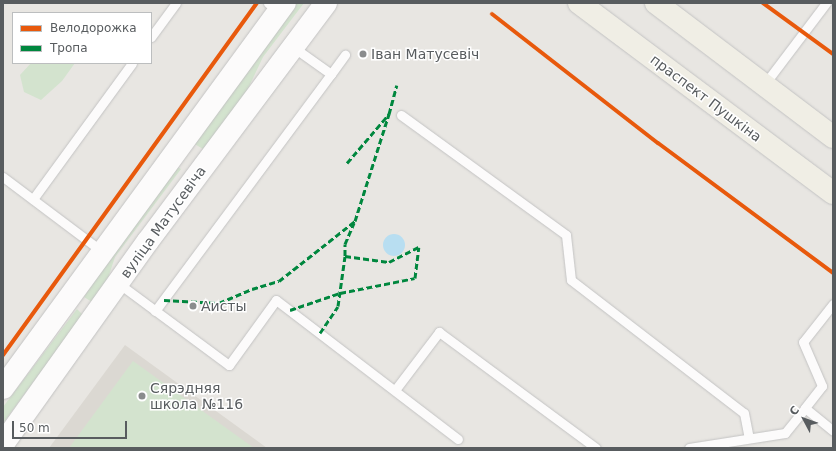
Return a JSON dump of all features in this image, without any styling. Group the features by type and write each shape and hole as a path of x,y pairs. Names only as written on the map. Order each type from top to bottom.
{"main road":[{"name":"вуліца Матусевіча","path":"3,444 148,241 292,46 326,3"},
{"name":"праспект Пушкіна","path":"579,3 833,193"},
{"path":"656,3 833,137"},
{"path":"9,377 104,253 169,163 277,6"},
{"path":"148,241 187,169 186,163 183,159 178,158 169,163"}],"lane":[{"path":"152,36 176,3"},
{"path":"764,85 826,3"},
{"path":"292,46 331,74"},
{"path":"155,311 345,55"},
{"path":"32,199 131,64"},
{"path":"401,115 566,235 571,280 744,413 749,438"},
{"path":"3,178 104,253"},
{"path":"118,283 229,365 276,300 458,439"},
{"path":"689,448 785,433 822,386 803,342 833,304"},
{"path":"395,390 439,332 596,448"},
{"path":"805,408 833,431"}],"shaded area":[{"name":"Сярэдняя школа №116","path":"125,345 267,448 49,448"}],"green space":[{"path":"294,3 304,3 263,57 244,97 203,149 193,143"},
{"path":"30,64 74,64 62,81 41,100 24,92 20,75"},
{"path":"176,166 181,169 115,257 106,284 92,302 84,297 111,255"},
{"path":"77,309 83,315 3,423 3,407"},
{"name":"Сярэдняя школа №116","path":"133,361 254,448 69,448"}],"water":[{"path":"394,234 402,237 405,245 402,253 394,256 386,253 383,245 386,237"}],"marked path":[{"path":"347,163 389,114 397,85"},
{"path":"164,300 219,303 252,289 279,281 355,221 389,114"},
{"path":"320,333 338,306 345,256 345,244 354,223"},
{"path":"345,256 389,262 419,247"},
{"path":"290,310 340,293 415,278 419,247"}],"cycle path":[{"path":"3,355 257,3"},
{"path":"763,3 833,54"},
{"path":"492,14 658,143 833,273"}],"place":[{"name":"Іван Матусевіч","path":"363,54"},
{"name":"Аисты","path":"193,306"},
{"name":"Сярэдняя школа №116","path":"142,396"}]}
